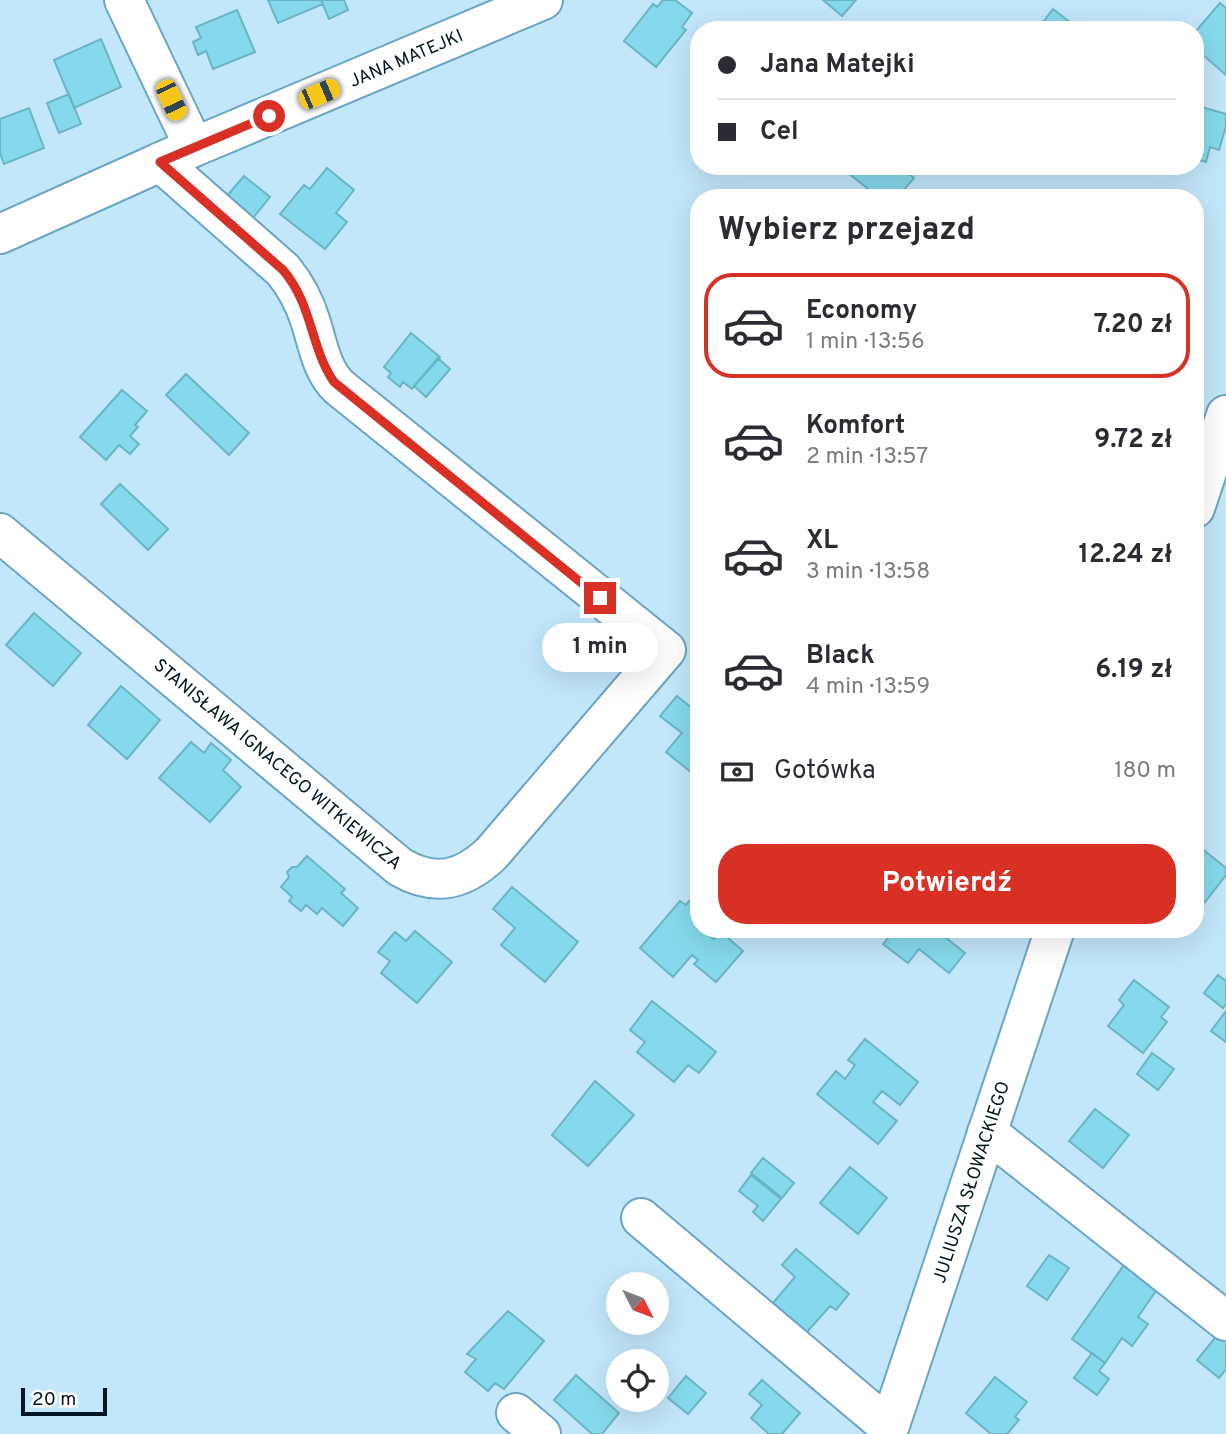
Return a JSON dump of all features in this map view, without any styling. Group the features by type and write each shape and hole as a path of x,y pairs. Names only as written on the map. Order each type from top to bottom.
{"street":[{"path":"124,0 177,154"},
{"name":"JANA MATEJKI","path":"0,234 177,154 543,0"},
{"name":"STANISŁAWA IGNACEGO WITKIEWICZA","path":"0,533 400,867 426,877 458,877 473,870 491,855 666,650 334,382 323,361 311,321 294,283 177,154"},
{"path":"1204,484 1224,431"},
{"name":"JULIUSZA SŁOWACKIEGO","path":"888,1431 1052,938"},
{"path":"987,1132 1226,1321"},
{"path":"641,1218 888,1431"}],"building":[{"path":"268,0 321,0 323,4 278,23"},
{"path":"321,0 344,0 348,10 329,19"},
{"path":"663,0 675,0 692,13 682,27 686,30 656,67 624,41 653,4 657,7"},
{"path":"823,0 856,0 842,16"},
{"path":"1220,3 1226,8 1226,75 1204,56 1204,22"},
{"path":"1053,9 1068,21 1044,21"},
{"path":"237,10 255,52 213,69 206,51 198,55 193,42 201,38 196,27"},
{"path":"101,39 121,87 74,108 54,60"},
{"path":"69,94 81,124 59,133 47,103"},
{"path":"29,108 44,148 4,164 0,153 0,119"},
{"path":"1204,108 1226,114 1226,126 1219,150 1210,147 1206,162"},
{"path":"327,168 354,190 336,213 347,222 325,249 280,214 304,185 310,189"},
{"path":"851,175 910,175 914,178 905,189 868,189"},
{"path":"244,176 270,197 253,218 227,196"},
{"path":"411,333 440,357 412,389 403,382 400,387 388,377 391,373 384,367"},
{"path":"438,358 450,369 426,397 414,386"},
{"path":"186,374 249,433 229,455 166,395"},
{"path":"122,390 147,411 130,436 139,444 130,454 119,445 106,460 80,437"},
{"path":"120,484 168,529 148,550 101,504"},
{"path":"34,613 81,653 53,686 6,645"},
{"path":"121,686 160,720 127,759 88,725"},
{"path":"677,696 690,707 690,772 666,752 682,733 660,716"},
{"path":"191,742 204,753 211,743 231,760 223,770 241,787 210,822 159,778"},
{"path":"1204,850 1226,868 1226,875 1205,902"},
{"path":"307,856 345,889 341,893 358,908 343,926 322,908 317,914 306,905 301,911 289,901 292,897 281,887 289,877 287,872 292,867 297,867"},
{"path":"512,887 578,942 545,982 501,945 515,928 493,909"},
{"path":"680,901 686,905 689,901 690,938 728,938 743,951 716,982 694,964 698,960 692,955 673,977 640,948"},
{"path":"415,931 452,962 417,1003 381,973 390,961 378,952 395,932 406,941"},
{"path":"888,938 946,938 965,953 949,973 919,949 908,963 883,944"},
{"path":"1218,975 1226,981 1226,1004 1223,1008 1204,993"},
{"path":"1134,980 1169,1007 1161,1017 1167,1022 1143,1053 1108,1026 1124,1005 1119,1000"},
{"path":"652,1001 716,1052 699,1073 688,1065 674,1082 637,1052 645,1042 630,1030"},
{"path":"1226,1011 1226,1042 1211,1031"},
{"path":"865,1039 918,1082 900,1105 882,1091 873,1102 897,1121 878,1144 817,1094 836,1071 845,1079 855,1065 848,1060"},
{"path":"1152,1053 1174,1069 1158,1090 1137,1074"},
{"path":"595,1081 634,1115 588,1166 552,1135"},
{"path":"1095,1109 1129,1135 1103,1168 1069,1141"},
{"path":"763,1158 794,1183 782,1198 751,1173"},
{"path":"850,1167 887,1198 858,1234 820,1203"},
{"path":"751,1175 781,1199 763,1221 753,1212 758,1206 739,1191"},
{"path":"796,1249 849,1294 836,1310 830,1306 807,1332 773,1303 795,1277 782,1265"},
{"path":"1049,1255 1069,1268 1047,1300 1027,1286"},
{"path":"1126,1262 1160,1285 1138,1317 1148,1324 1132,1346 1122,1338 1105,1363 1072,1339"},
{"path":"508,1311 544,1341 504,1389 495,1383 488,1391 465,1372 476,1359 467,1354"},
{"path":"1219,1333 1226,1339 1226,1369 1219,1378 1197,1360"},
{"path":"1092,1353 1105,1363 1099,1371 1109,1379 1097,1395 1074,1378"},
{"path":"576,1375 606,1402 606,1412 619,1413 602,1434 592,1434 554,1400"},
{"path":"686,1376 706,1393 688,1414 669,1397"},
{"path":"995,1377 1027,1402 1015,1417 1019,1420 1007,1434 991,1434 966,1413"},
{"path":"762,1380 800,1413 782,1434 769,1434 751,1418 762,1405 749,1394"}],"route":[{"path":"269,116 160,162 283,270 294,283 311,321 323,361 339,387 600,598"}]}
